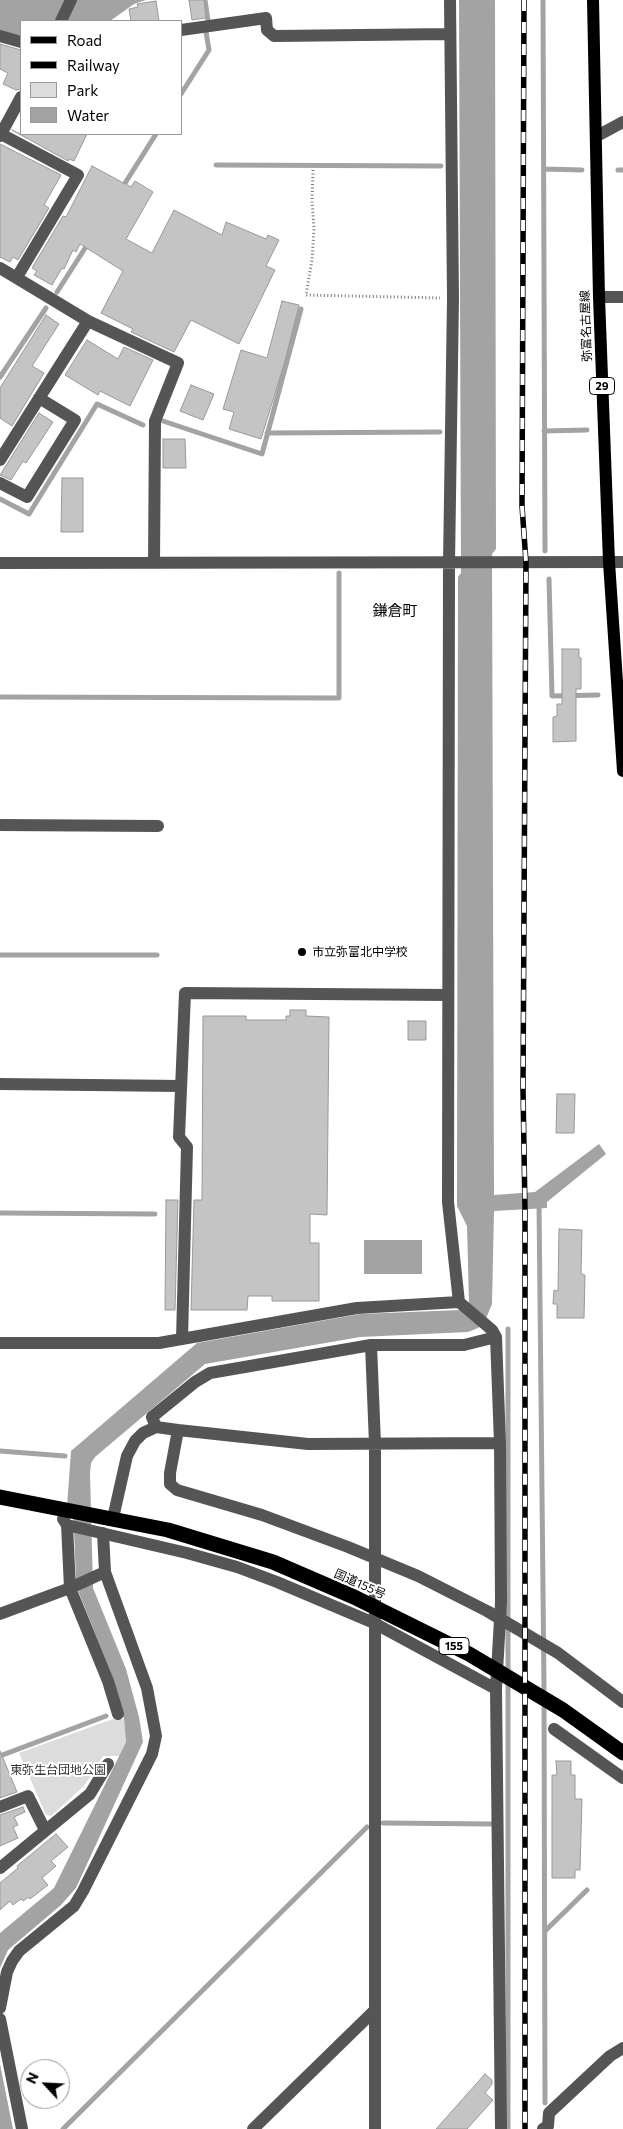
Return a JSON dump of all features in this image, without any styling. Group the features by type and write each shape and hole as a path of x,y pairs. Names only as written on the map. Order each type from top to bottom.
{"highway":[{"name":"国道155号","path":"0,1496 168,1530 273,1562 354,1596 469,1654 563,1710 623,1753"},
{"name":"国道155号","path":"0,1504 62,1508"}],"main road":[{"name":"弥富名古屋線","path":"594,0 599,297 609,562 623,771"}],"street":[{"path":"61,20 71,0"},
{"path":"450,0 454,563 448,995 448,1202 461,1303 492,1332 500,1443 502,1602 496,1689 501,2129"},
{"path":"182,30 266,18 267,30 274,36 450,34"},
{"path":"0,36 20,42"},
{"path":"17,277 78,175 1,135 20,99"},
{"path":"597,136 623,122"},
{"path":"0,268 88,321 178,363 155,421 154,563"},
{"path":"599,297 623,297"},
{"path":"0,460 88,321"},
{"path":"0,483 28,497 75,420 39,398"},
{"path":"0,563 623,562"},
{"path":"0,825 158,826"},
{"path":"182,1339 187,1147 179,1137 185,993 448,995"},
{"path":"0,1084 181,1086"},
{"path":"0,1343 159,1343 357,1308 461,1303"},
{"path":"156,1427 152,1417 195,1382 210,1373 372,1345 464,1344 492,1332"},
{"path":"372,1345 375,1444 375,2129"},
{"path":"106,1516 135,1441 143,1433 156,1427 308,1444 500,1443"},
{"path":"178,1430 170,1473 170,1484 177,1490 262,1515 348,1547 418,1576 487,1611 558,1653 623,1702"},
{"path":"62,1508 67,1525 70,1588 108,1681 118,1714"},
{"path":"67,1525 238,1567 374,1623 496,1689"},
{"path":"0,2008 7,1972 19,1951 74,1906 83,1891 152,1754 156,1736 146,1688 105,1572 103,1534"},
{"path":"0,1614 70,1588 105,1572"},
{"path":"554,1729 623,1778"},
{"path":"0,1868 90,1794 108,1764"},
{"path":"0,1807 28,1796 45,1830"},
{"path":"253,2129 375,2010"},
{"path":"0,2019 22,2129"},
{"path":"543,2129 548,2126 548,2113 610,2056 623,2048"}],"path":[{"path":"313,170 312,200 314,229 312,260 306,295 453,298"}],"green space":[{"name":"東弥生台団地公園","path":"113,1719 124,1719 126,1742 119,1756 103,1756 84,1786 51,1816 46,1815 19,1753"}],"water":[{"path":"0,0 146,0 134,4 111,20 20,20 20,36 0,31"},
{"path":"459,0 495,0 496,549 492,554 494,1195 535,1192 599,1144 606,1154 547,1202 547,1208 494,1211 492,1304 484,1323 478,1328 468,1332 360,1337 205,1364 95,1457 91,1463 90,1473 93,1588 126,1669 139,1717 143,1742 76,1888 61,1905 8,1950 0,1968 0,1933 54,1888 126,1742 124,1719 113,1678 79,1593 76,1579 73,1508 67,1507 71,1451 197,1343 360,1314 461,1310 469,1302 467,1226 457,1206 458,577 461,573"},
{"path":"364,1240 422,1240 422,1274 364,1274"},
{"path":"0,2064 13,2129 0,2129"}],"building":[{"path":"189,0 204,0 206,18 192,20"},
{"path":"156,1 159,20 131,20 129,9 138,7 137,4"},
{"path":"0,44 20,50 20,89 16,90 3,84 8,73 0,69"},
{"path":"21,135 87,135 74,161 69,159 68,161"},
{"path":"0,144 61,175 44,205 49,208 18,260 13,257 10,262 0,257"},
{"path":"92,166 131,187 135,181 153,192 126,239 152,253 174,210 222,235 226,222 266,239 268,235 279,240 266,266 275,270 239,344 191,320 174,352 131,332 133,329 101,313 123,271 80,244 76,252 73,250 64,269 62,268 52,285 34,275 37,271 32,268 63,216 66,217"},
{"path":"282,301 299,305 285,361 261,439 229,429 234,412 223,409 241,350 267,358"},
{"path":"46,315 59,324 32,366 44,373 12,426 0,418 0,388"},
{"path":"87,340 118,359 124,347 153,360 130,406 100,391 98,395 65,375"},
{"path":"191,385 214,394 203,420 180,411"},
{"path":"39,413 53,422 26,463 23,461 11,480 0,475"},
{"path":"163,439 185,439 186,468 163,468"},
{"path":"62,478 83,478 83,532 61,532"},
{"path":"562,649 579,649 579,658 581,658 581,689 576,689 576,741 553,742 553,717 557,716 557,704 562,704"},
{"path":"290,1010 306,1010 306,1016 329,1017 327,1215 310,1214 310,1243 319,1243 319,1301 272,1301 272,1296 248,1296 247,1310 191,1310 194,1200 202,1200 203,1016 246,1016 246,1020 286,1020 286,1016 290,1016"},
{"path":"408,1021 426,1021 426,1040 408,1040"},
{"path":"557,1094 575,1094 574,1133 556,1133"},
{"path":"166,1200 178,1200 175,1310 165,1310"},
{"path":"559,1229 582,1230 581,1274 585,1275 584,1318 557,1318 557,1304 553,1304 554,1290 558,1291"},
{"path":"0,1751 17,1792 0,1798"},
{"path":"556,1761 571,1761 571,1775 575,1775 575,1799 582,1799 580,1870 575,1870 575,1878 552,1878 552,1775 557,1775"},
{"path":"23,1807 25,1812 14,1817 18,1825 13,1827 18,1838 0,1846 0,1815"},
{"path":"56,1834 68,1847 51,1861 56,1866 42,1878 48,1885 30,1899 29,1897 23,1901 21,1899 13,1905 10,1901 0,1910 0,1883 18,1868 17,1866"},
{"path":"485,2074 492,2080 492,2084 485,2093 493,2100 467,2129 436,2129"}],"waterway":[{"path":"205,0 208,21"},
{"path":"543,0 545,551"},
{"path":"182,92 209,50 206,32"},
{"path":"122,188 155,135"},
{"path":"216,165 441,166"},
{"path":"544,169 582,170"},
{"path":"618,170 623,170"},
{"path":"57,292 89,242"},
{"path":"0,377 46,308"},
{"path":"163,421 262,454 301,309"},
{"path":"0,499 29,514 97,404 143,425"},
{"path":"544,431 587,430"},
{"path":"267,433 440,432"},
{"path":"0,697 339,698 339,573"},
{"path":"549,579 552,696 598,695"},
{"path":"0,955 157,955"},
{"path":"539,1202 544,1687 545,2103"},
{"path":"0,1213 155,1214"},
{"path":"508,1329 508,2129"},
{"path":"0,1451 65,1456"},
{"path":"0,1756 106,1716"},
{"path":"383,1823 493,1824"},
{"path":"63,2129 367,1827"},
{"path":"545,1931 587,1890"}],"railway":[{"path":"524,0 522,506 526,562 523,1089 525,1211 525,2129"}],"place":[{"name":"市立弥富北中学校","path":"302,952"}],"district":[{"name":"鎌倉町","path":"395,611"}]}
